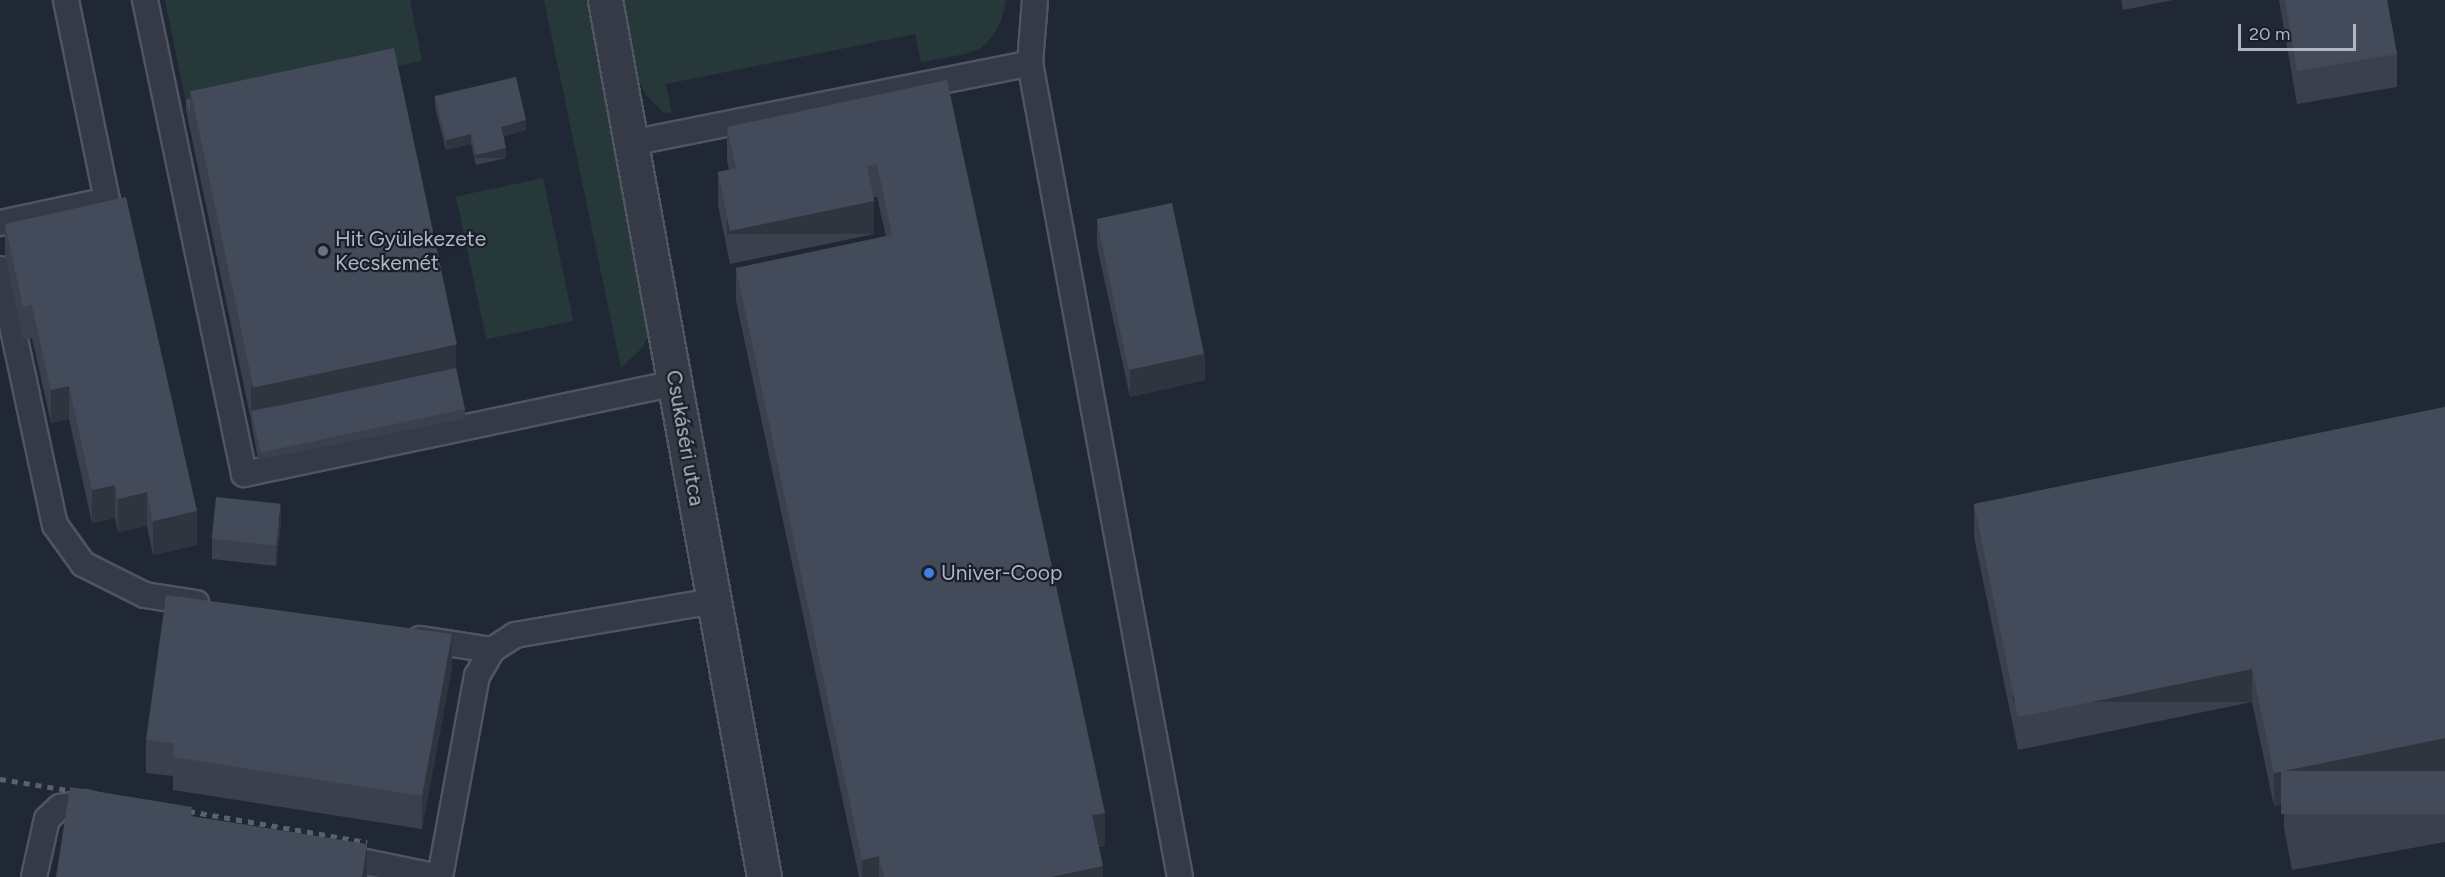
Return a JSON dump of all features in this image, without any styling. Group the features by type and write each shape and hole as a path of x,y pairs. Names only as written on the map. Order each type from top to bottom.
{"street":[{"name":"Csukáséri utca","path":"605,0 764,877"}],"lane":[{"path":"0,223 107,200 66,0"},
{"path":"145,0 244,474 675,383"},
{"path":"1035,0 1030,63 1180,877"},
{"path":"631,143 1030,63"},
{"path":"0,269 55,525 83,564 145,595 214,606"},
{"path":"312,851 439,877 477,676 492,651 515,635 714,601"},
{"path":"398,635 492,651"},
{"path":"34,877 47,819 60,807 83,803 117,810"}],"shaded area":[{"path":"165,0 410,0 422,61 187,107"},
{"path":"544,0 586,0 650,332 642,348 621,368"},
{"path":"623,0 1006,0 1001,21 992,37 981,48 965,54 921,62 915,34 666,84 672,113 663,112 645,94 638,79"},
{"path":"543,178 573,321 486,339 456,197"}],"building":[{"path":"2285,0 2387,0 2397,54 2297,71"},
{"name":"Hit Gyülekezete Kecskemét","path":"394,48 457,344 254,388 191,91"},
{"path":"516,77 526,120 501,127 506,148 476,155 471,134 446,140 435,96"},
{"path":"947,80 1105,813 1092,815 1103,866 1051,877 884,877 879,856 862,860 736,268 892,235 877,164 867,166 874,201 730,231 718,172 736,168 727,127"},
{"path":"190,99 190,114 186,100"},
{"path":"126,197 197,511 153,521 147,492 118,499 115,485 92,490 69,386 51,390 32,305 23,307 5,224"},
{"path":"1172,203 1204,354 1129,370 1097,219"},
{"path":"456,368 465,409 260,453 252,411"},
{"path":"2445,407 2445,738 2274,773 2252,669 2018,717 1974,504"},
{"path":"216,497 281,504 276,546 212,539"},
{"path":"166,595 452,634 422,796 173,757 174,743 146,740"},
{"path":"2281,771 2445,771 2445,814 2281,814"},
{"path":"70,787 192,807 191,816 367,844 362,877 56,877"}],"railway":[{"path":"0,779 86,793"},
{"path":"177,809 367,842"}],"place":[{"name":"Hit Gyülekezete Kecskemét","path":"323,251"},
{"name":"Univer-Coop","path":"929,573"}]}
